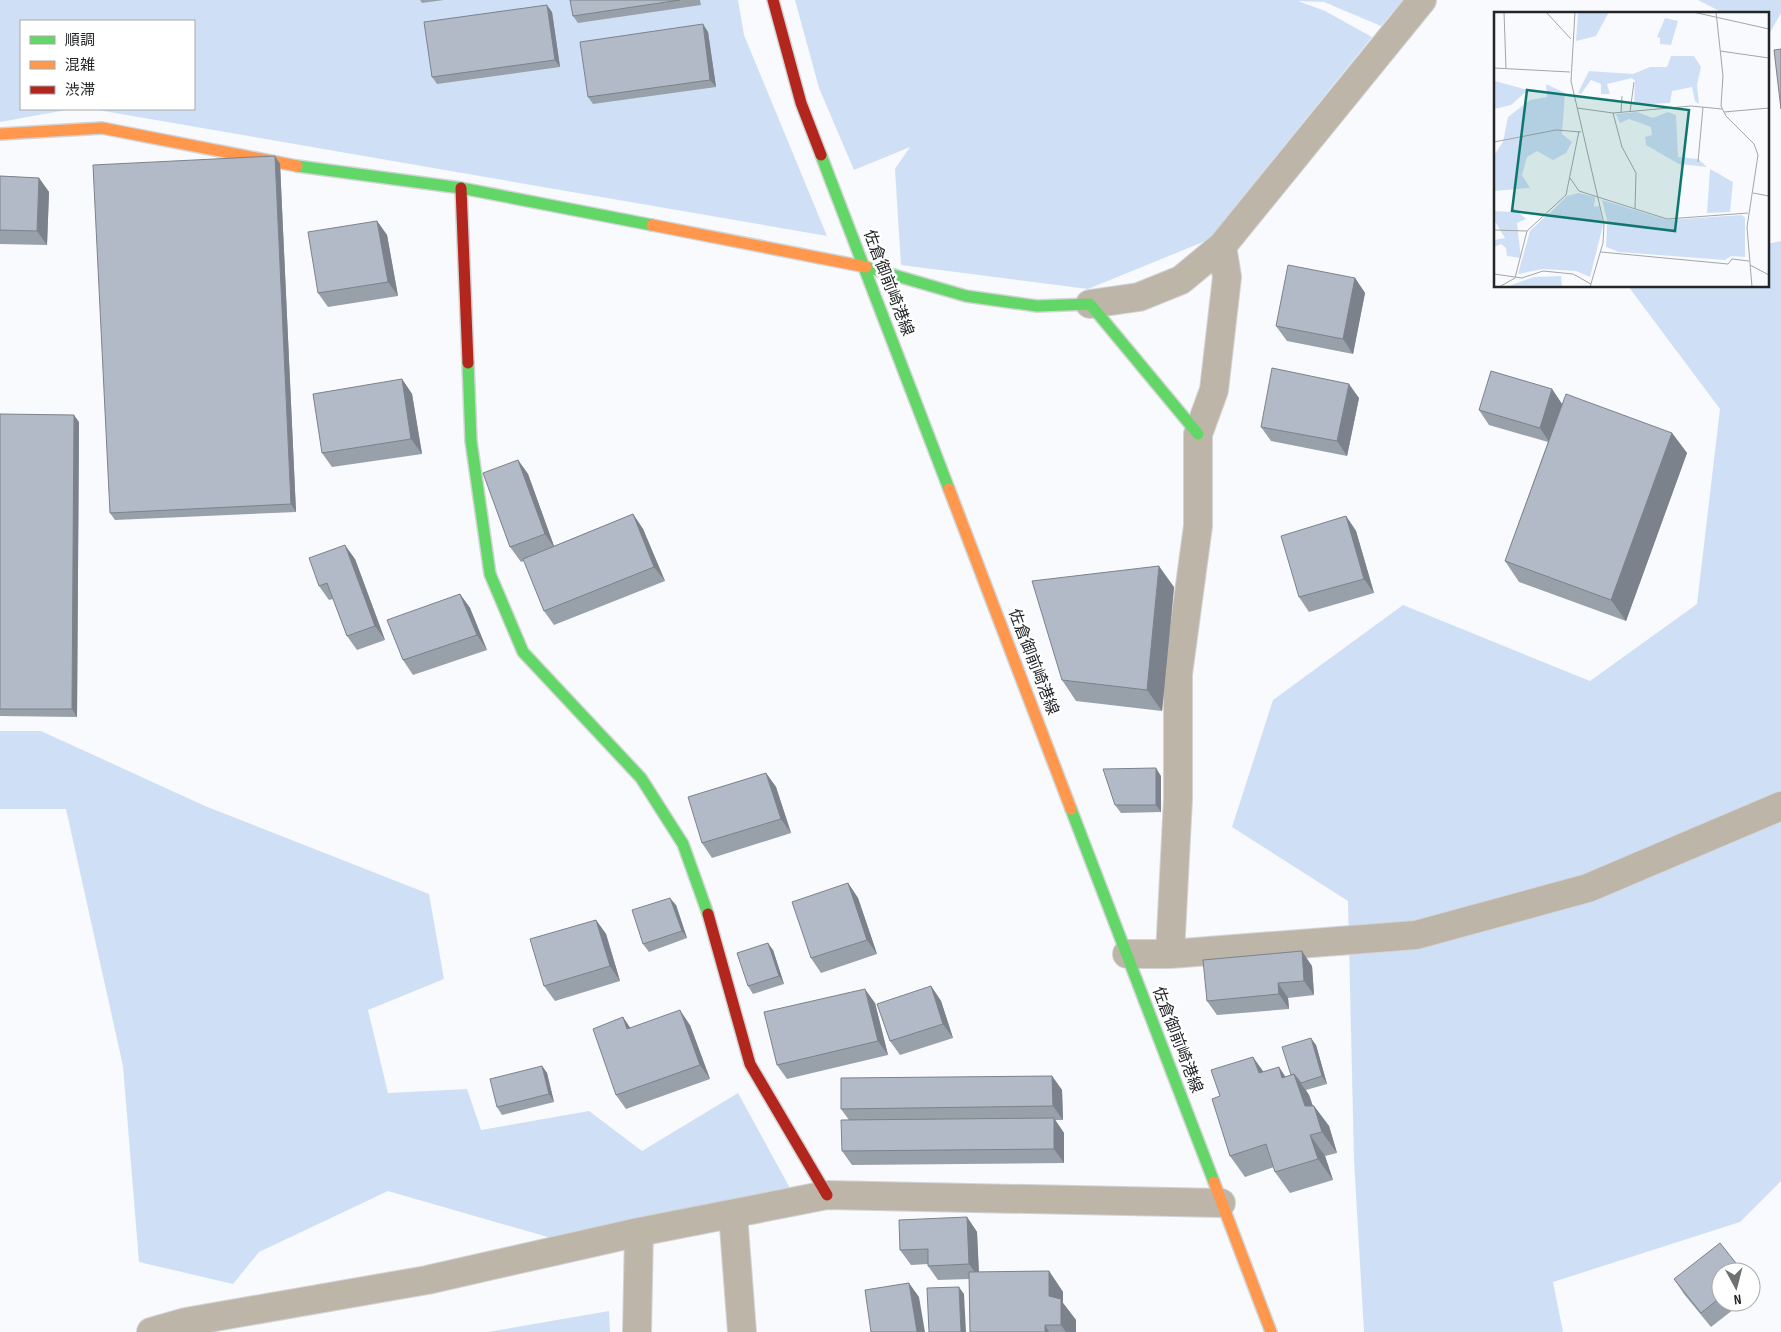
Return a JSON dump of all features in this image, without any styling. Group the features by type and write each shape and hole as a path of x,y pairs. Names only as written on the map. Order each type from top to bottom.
{"street":[{"name":"佐倉御前崎港線","path":"773,0 801,102 1271,1332"},
{"path":"0,134 102,128 280,164 461,188 865,267 966,296 1037,306 1090,304 1139,297 1181,280 1222,246 1422,0"},
{"path":"461,188 471,442 490,574 523,652 641,778 684,844 710,921 750,1064 827,1195"},
{"path":"1170,954 1178,799 1178,674 1198,526 1198,434 1214,390 1227,277 1222,246"},
{"path":"1090,304 1198,434"},
{"path":"1127,954 1170,954 1416,935 1588,888 1781,806"},
{"path":"151,1332 186,1322 427,1280 639,1232 827,1195 1221,1203"},
{"path":"733,1214 742,1332"},
{"path":"638,1332 639,1232"}],"shaded area":[{"path":"0,0 738,0 744,35 827,236 98,110 195,110 195,20 20,20 20,110 66,110 0,122"},
{"path":"795,0 1403,0 1381,26 1324,2 1298,1 1325,11 1372,37 1208,240 1088,289 901,265 895,169 910,147 854,170 819,88"},
{"path":"1698,0 1781,0 1781,13 1768,36 1768,12 1721,12"},
{"path":"1781,241 1781,1181 1740,1222 1553,1282 1563,1332 1364,1332 1354,1160 1348,901 1232,827 1273,700 1403,605 1590,681 1697,604 1720,409 1629,288 1768,288 1768,244"},
{"path":"0,731 41,731 205,806 429,894 444,979 368,1010 388,1093 467,1089 481,1130 589,1111 642,1151 738,1093 791,1190 565,1242 388,1191 259,1252 233,1284 139,1262 123,1066 66,809 0,809"},
{"path":"609,1311 610,1332 488,1332"}],"building":[{"path":"570,0 680,0 573,16"},
{"path":"547,5 555,60 432,77 424,22"},
{"path":"703,24 710,80 588,97 580,42"},
{"path":"1781,49 1781,109 1774,50"},
{"path":"275,156 291,504 110,513 93,165"},
{"path":"0,176 39,178 37,231 0,230"},
{"path":"377,221 388,282 318,293 308,232"},
{"path":"1288,265 1355,278 1343,339 1276,326"},
{"path":"1272,368 1349,384 1337,441 1261,427"},
{"path":"1491,371 1552,389 1540,428 1479,410"},
{"path":"402,379 411,439 322,453 313,394"},
{"path":"1566,394 1672,433 1611,600 1505,561"},
{"path":"0,414 74,415 72,709 0,709"},
{"path":"518,460 545,534 510,547 483,473"},
{"path":"633,514 654,567 544,611 523,559"},
{"path":"1346,516 1364,579 1299,597 1281,536"},
{"path":"345,545 375,626 347,636 327,583 319,586 309,558"},
{"path":"1159,566 1147,690 1062,680 1032,581"},
{"path":"460,594 477,635 403,660 387,620"},
{"path":"1156,768 1156,805 1115,805 1103,769"},
{"path":"766,773 781,819 702,843 688,797"},
{"path":"848,883 867,940 811,958 792,902"},
{"path":"670,898 682,931 643,944 632,910"},
{"path":"596,920 610,966 544,986 530,939"},
{"path":"768,943 779,976 748,986 737,953"},
{"path":"1302,951 1304,981 1278,983 1279,994 1207,1001 1203,960"},
{"path":"931,986 943,1024 890,1041 877,1004"},
{"path":"865,989 878,1041 777,1065 764,1012"},
{"path":"680,1010 700,1065 616,1095 593,1029 623,1017 627,1029"},
{"path":"1311,1038 1322,1076 1301,1083 1294,1074 1291,1075 1282,1047"},
{"path":"1253,1057 1259,1073 1279,1067 1282,1078 1294,1074 1305,1106 1314,1106 1322,1132 1310,1135 1318,1159 1275,1172 1266,1144 1230,1156 1212,1099 1220,1096 1211,1070"},
{"path":"542,1066 549,1094 497,1107 490,1079"},
{"path":"1052,1076 1053,1106 841,1109 841,1078"},
{"path":"1054,1118 1054,1149 842,1151 841,1120"},
{"path":"967,1217 969,1264 928,1266 928,1249 900,1250 899,1220"},
{"path":"1720,1243 1735,1262 1711,1262 1711,1305 1701,1313 1674,1279"},
{"path":"1049,1271 1049,1296 1061,1299 1061,1325 1045,1325 1045,1332 970,1332 969,1272"},
{"path":"909,1283 917,1332 871,1332 865,1290"},
{"path":"959,1287 961,1332 929,1332 927,1288"}],"traffic: fast":[{"path":"821,155 949,489"},
{"path":"297,166 461,188 652,225"},
{"path":"866,267 966,296 1037,306 1090,304 1198,434"},
{"path":"468,363 471,441 490,574 523,652 641,778 683,844 708,914"},
{"path":"1071,809 1214,1182"}],"traffic: slow":[{"path":"0,134 102,128 297,166"},
{"path":"652,225 866,267"},
{"path":"949,489 1071,809"},
{"path":"1214,1182 1271,1332"}],"traffic: jam":[{"path":"773,0 801,103 821,155"},
{"path":"461,188 468,363"},
{"path":"708,914 750,1064 827,1195"}]}
